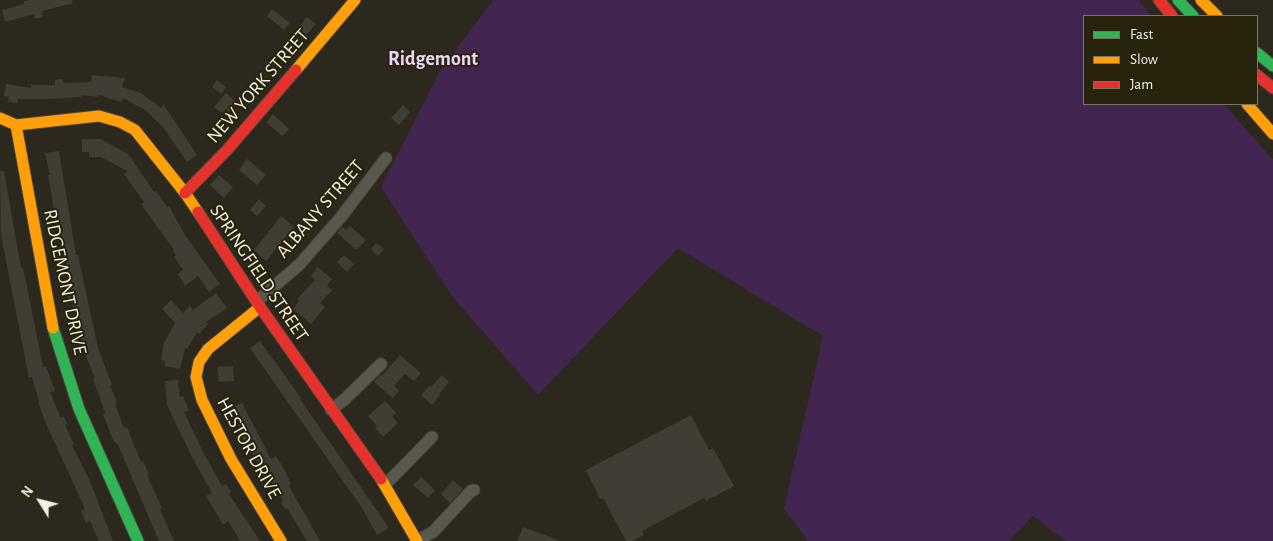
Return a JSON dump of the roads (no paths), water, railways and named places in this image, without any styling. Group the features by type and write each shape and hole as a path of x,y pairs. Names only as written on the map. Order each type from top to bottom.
{"main road":[{"name":"NEW YORK STREET","path":"185,193 227,150 355,0"},
{"path":"1159,0 1171,15"},
{"path":"1177,0 1188,15"},
{"path":"1177,0 1192,15"},
{"path":"1201,0 1216,15"},
{"path":"1258,54 1273,66"},
{"path":"1258,76 1273,88"},
{"path":"1258,104 1273,122"},
{"path":"1248,105 1273,134"},
{"name":"SPRINGFIELD STREET","path":"16,125 99,116 120,122 135,130 185,193 331,410 385,485 416,541"},
{"path":"0,118 16,125"},
{"name":"RIDGEMONT DRIVE","path":"16,125 54,333 79,409 138,541"},
{"name":"HESTOR DRIVE","path":"259,304 208,349 199,362 196,377 202,400 231,459 281,541"}],"street":[{"name":"ALBANY STREET","path":"259,304 298,265 341,217 386,158"},
{"path":"331,410 381,364"},
{"path":"385,485 432,437"},
{"path":"416,541 433,532 474,490"}],"district":[{"name":"Ridgemont","path":"433,59"}]}
